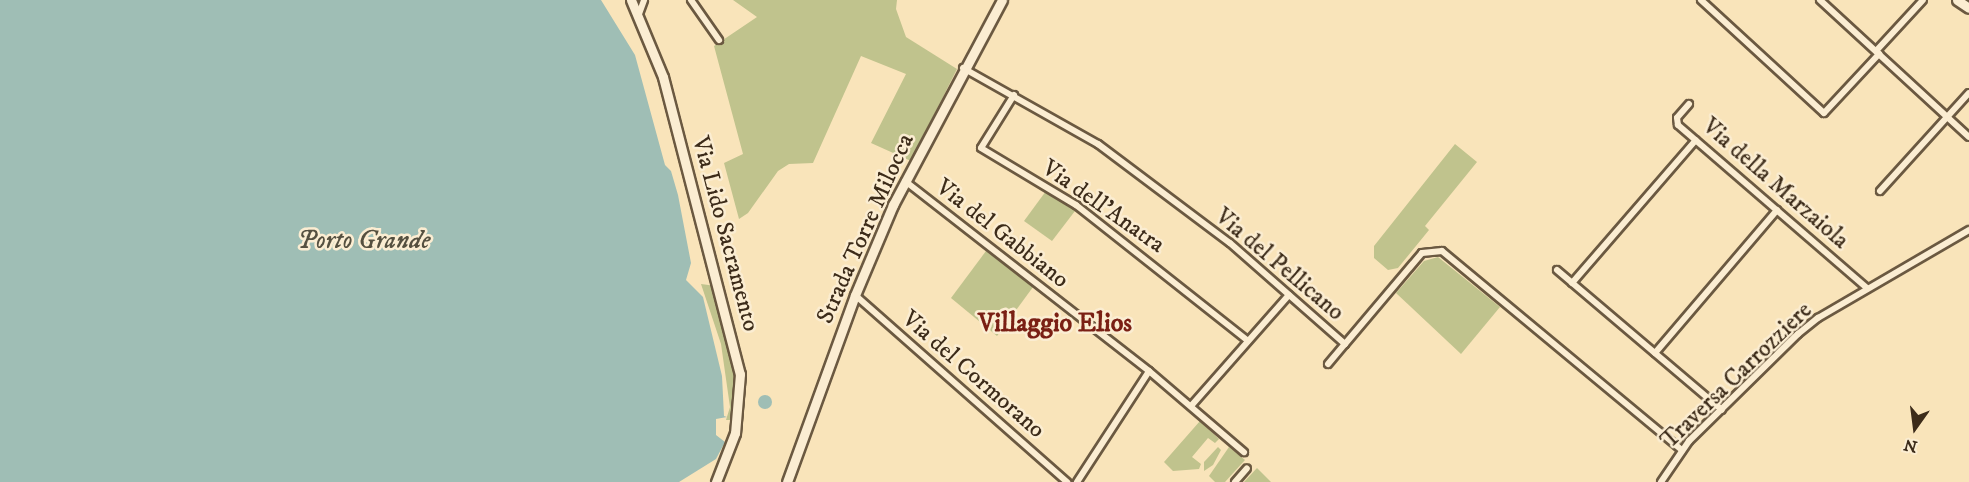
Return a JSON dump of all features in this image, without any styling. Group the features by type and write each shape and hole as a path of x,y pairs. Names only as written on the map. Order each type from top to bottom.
{"street":[{"name":"Via Lido Sacramento","path":"632,0 663,78 740,375 735,433 716,482"},
{"path":"639,14 644,0"},
{"path":"692,0 719,39"},
{"name":"Strada Torre Milocca","path":"786,482 855,294 905,182 963,68 1002,0"},
{"path":"1701,0 1824,113 1923,0"},
{"path":"1820,0 1969,137"},
{"path":"1957,0 1969,8"},
{"name":"Via del Pellicano","path":"963,68 1098,144 1230,243 1345,344 1422,253 1442,251 1682,450"},
{"path":"1880,191 1969,93"},
{"name":"Via dell'Anatra","path":"1014,95 981,148 1076,205 1248,341"},
{"name":"Via della Marzaiola","path":"1689,104 1677,118 1678,126 1867,288"},
{"path":"1572,283 1696,140"},
{"name":"Via del Gabbiano","path":"905,182 1149,371 1244,452"},
{"path":"1655,353 1777,210"},
{"name":"Traversa Carrozziere","path":"1661,482 1682,450 1798,334 1867,288 1969,230"},
{"path":"1557,270 1722,410"},
{"name":"Via del Cormorano","path":"855,294 1067,482"},
{"path":"1191,406 1289,295"},
{"path":"1328,364 1345,344"},
{"path":"1077,482 1149,371"},
{"path":"1235,482 1247,468"}],"green space":[{"path":"733,0 897,0 896,9 906,37 957,69 911,161 871,143 906,74 861,56 813,163 789,164 778,171 748,213 739,219 724,163 743,154 714,46 757,17"},
{"path":"1455,144 1477,162 1425,226 1429,230 1398,268 1388,270 1374,258 1374,246"},
{"path":"1046,191 1075,211 1052,241 1024,221"},
{"path":"986,251 1033,287 997,336 951,298"},
{"path":"1438,257 1500,307 1461,354 1396,293 1424,261"},
{"path":"701,284 716,286 736,373 733,420 726,420 730,407 721,344"},
{"path":"1200,421 1219,439 1215,443 1208,438 1192,457 1201,464 1199,469 1173,471 1164,462"},
{"path":"1218,447 1221,450 1213,465 1204,471 1204,462"},
{"path":"1229,447 1245,460 1225,482 1215,482 1209,476"},
{"path":"1257,468 1271,482 1244,482"}],"water":[{"name":"Porto Grande","path":"0,0 601,0 635,55 665,165 671,171 678,195 691,263 686,280 703,297 722,376 724,416 727,417 716,419 716,435 725,442 716,459 679,482 0,482"},
{"path":"765,395 770,397 772,402 770,407 765,409 760,407 758,402 760,397"}],"district":[{"name":"Villaggio Elios","path":"1055,324"}]}
